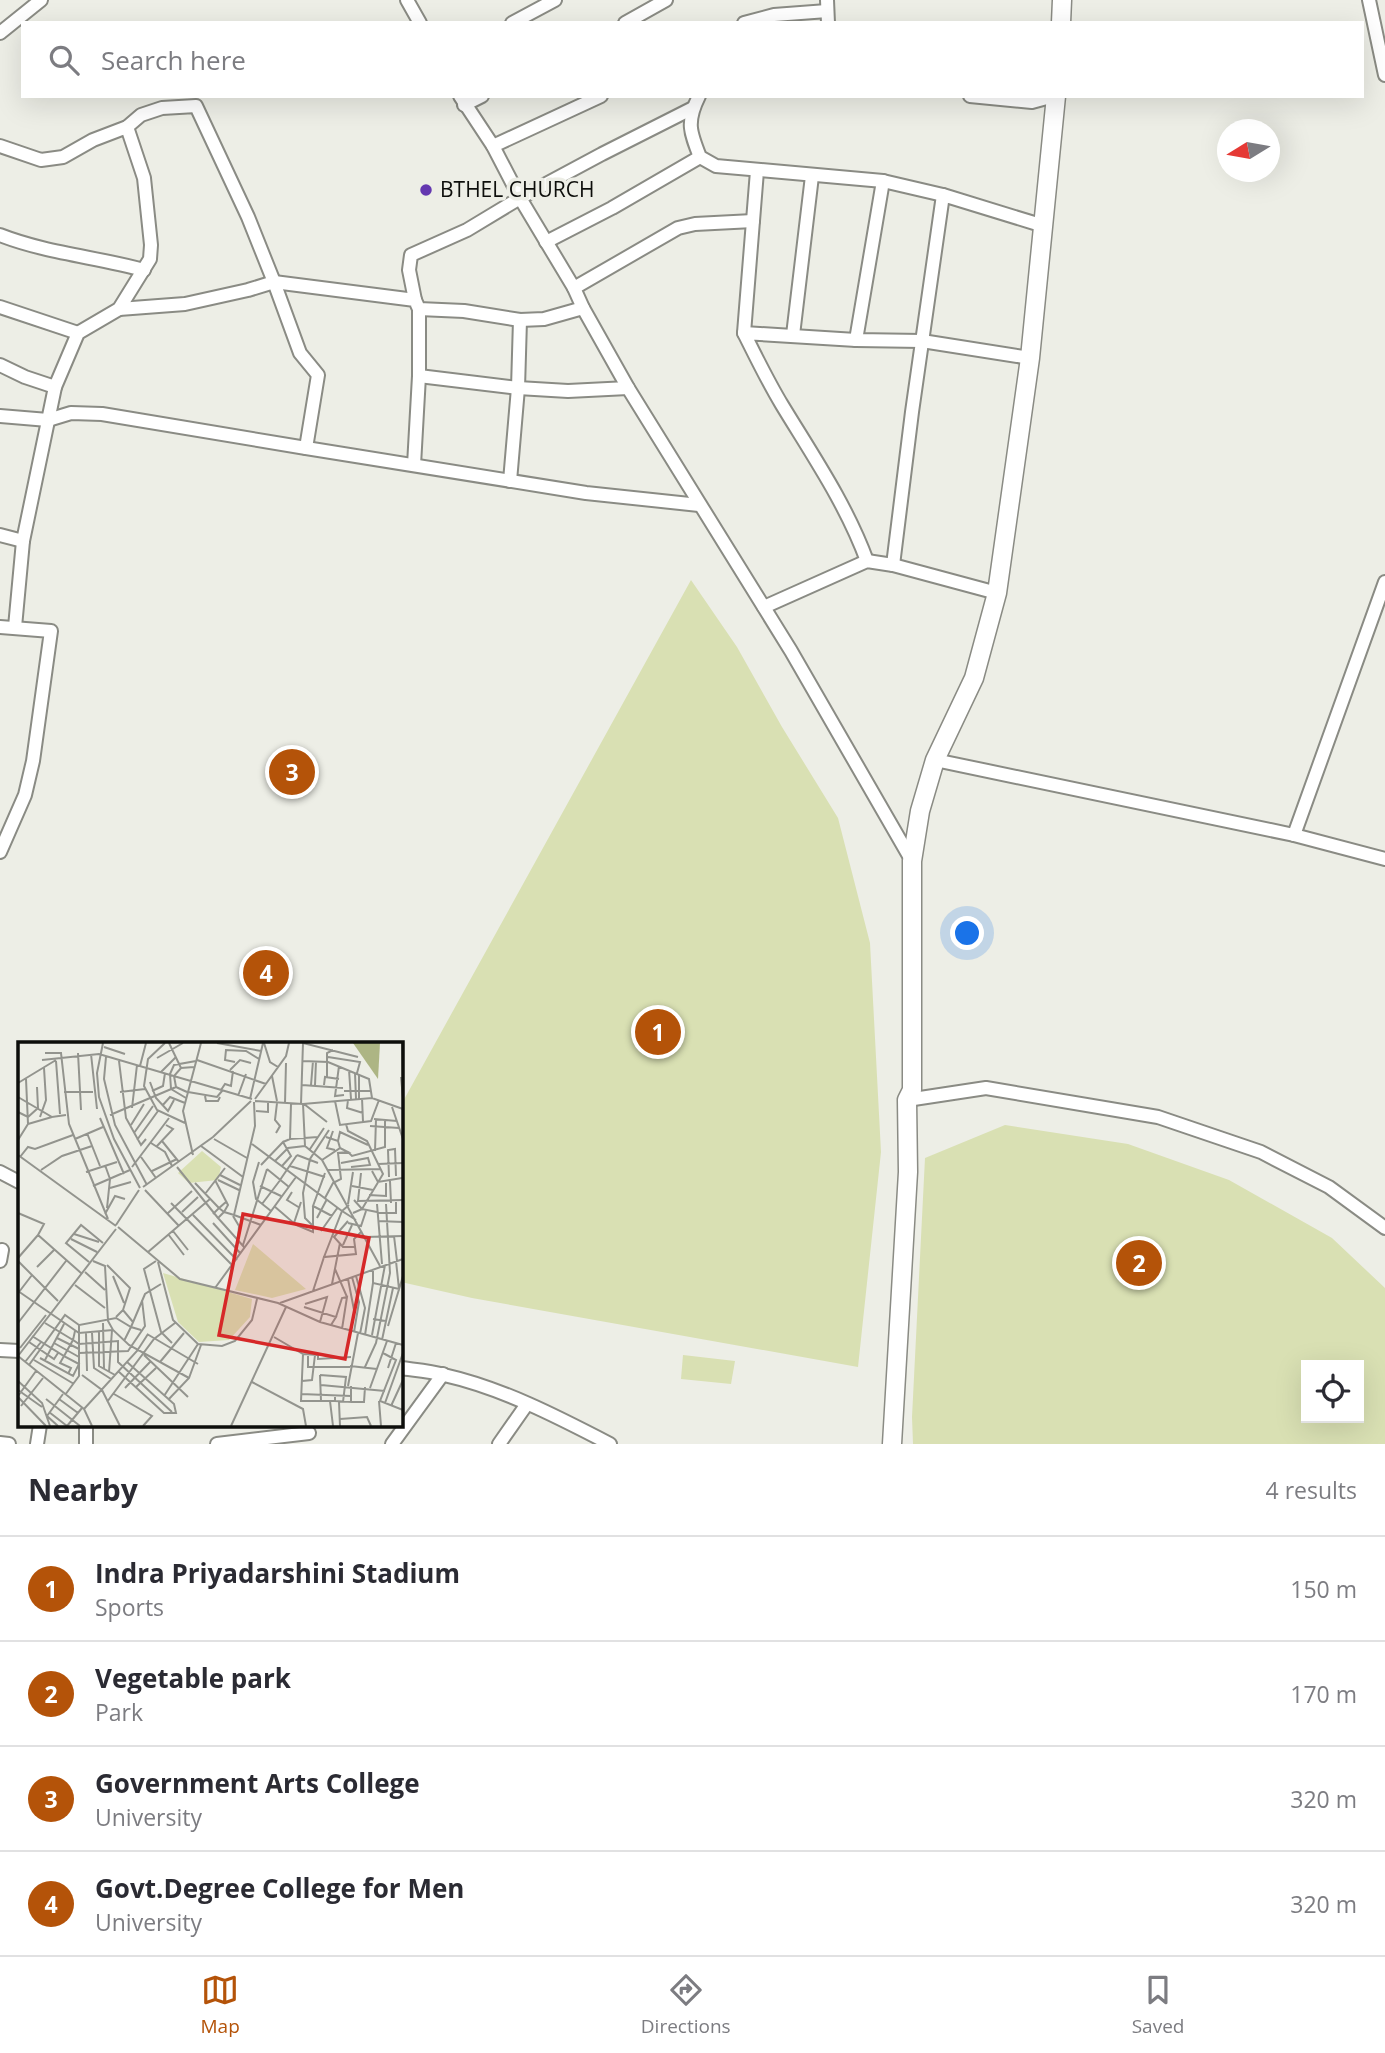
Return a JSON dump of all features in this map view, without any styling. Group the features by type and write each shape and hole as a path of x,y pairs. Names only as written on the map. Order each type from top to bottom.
{"main road":[{"path":"1061,21 1062,0"},
{"path":"892,1444 908,1172 907,1100 912,1090 912,862 920,811 935,760 974,678 997,593 1030,358 1055,98"}],"street":[{"path":"0,33 41,0"},
{"path":"407,0 419,21"},
{"path":"516,21 555,0"},
{"path":"629,21 666,0"},
{"path":"1369,0 1385,75"},
{"path":"752,21 774,15 827,11"},
{"path":"493,146 597,98"},
{"path":"991,98 1032,102 1047,98"},
{"path":"462,101 493,146 628,388 791,651 912,862"},
{"path":"696,102 690,132 700,158 716,166 883,181 943,195 1044,226"},
{"path":"414,465 419,376 417,304 408,270 411,255 467,230 696,102"},
{"path":"0,146 41,160 63,157 93,140 127,127 141,115 162,108 195,106 248,217 300,353 317,375 306,449"},
{"path":"119,309 150,259 151,245 144,178 127,127"},
{"path":"546,242 700,158"},
{"path":"757,171 744,334 781,404 805,440 850,520 867,561"},
{"path":"793,335 812,176"},
{"path":"856,340 883,181"},
{"path":"893,565 943,195"},
{"path":"574,288 678,228 695,224 753,221"},
{"path":"0,235 144,270"},
{"path":"15,627 23,541 55,387 78,333 119,309 185,304 274,282 520,320 544,319 583,308"},
{"path":"0,307 78,333"},
{"path":"510,481 518,388 520,320"},
{"path":"744,334 922,341 1030,358"},
{"path":"0,365 55,387"},
{"path":"419,376 568,391 628,388"},
{"path":"0,416 48,420 71,414 102,414 586,493 699,505"},
{"path":"0,535 23,541"},
{"path":"764,607 867,561 893,565 997,593"},
{"path":"1294,835 1385,582"},
{"path":"0,627 51,631 33,761 25,795 0,852"},
{"path":"935,760 1294,835 1385,859"},
{"path":"907,1100 986,1088 1158,1117 1261,1152 1329,1187 1385,1228"},
{"path":"0,1172 18,1181"},
{"path":"0,1350 18,1351"},
{"path":"402,1368 443,1374 485,1387 527,1404 603,1442"},
{"path":"392,1444 443,1374"},
{"path":"499,1444 527,1404"},
{"path":"37,1444 40,1426"},
{"path":"86,1426 86,1444"},
{"path":"217,1444 312,1429"},
{"path":"300,1444 312,1429"},
{"path":"0,1443 9,1444"}],"green space":[{"path":"691,580 737,647 838,818 870,943 881,1152 858,1367 472,1298 402,1282 402,1103"},
{"path":"1005,1125 1128,1144 1229,1180 1332,1238 1385,1288 1385,1444 913,1444 912,1417 925,1158"},
{"path":"683,1355 735,1361 731,1384 681,1379"}],"place":[{"name":"BTHEL CHURCH","path":"426,190"},
{"name":"Government Arts College","path":"292,772"},
{"name":"Govt.Degree College for Men","path":"266,973"},
{"name":"Indra Priyadarshini Stadium","path":"658,1032"},
{"name":"Vegetable park","path":"1139,1263"}]}
